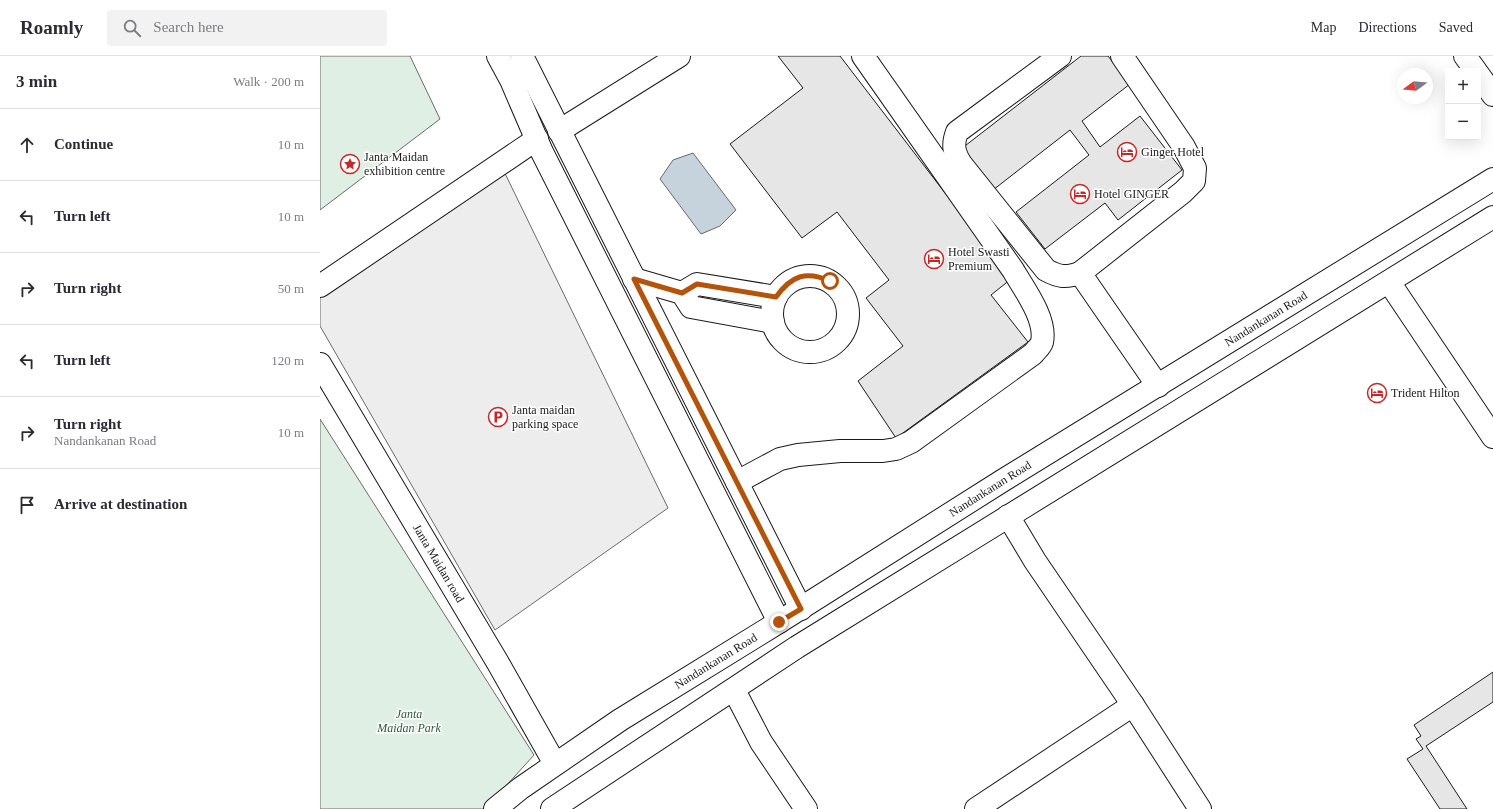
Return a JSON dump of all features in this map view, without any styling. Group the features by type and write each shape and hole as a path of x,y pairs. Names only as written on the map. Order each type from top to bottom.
{"main road":[{"path":"498,56 511,80 537,139 779,622"},
{"path":"522,56 801,609"},
{"path":"559,131 679,56"},
{"path":"737,482 780,459 798,455 896,449 911,442 1014,368 1033,354 1042,343 1043,334 1041,322 1035,308 1013,270 863,56"},
{"path":"1060,56 957,132 953,141 955,153 961,164 1046,270 1058,278 1069,277 1080,273 1183,192 1194,181 1194,168 1184,147 1122,56"},
{"path":"1465,56 1474,68"},
{"path":"1481,78 1493,94"},
{"path":"320,286 537,139"},
{"name":"Nandankanan Road","path":"495,809 521,788 620,720 801,609 1002,481 1493,179"},
{"path":"552,809 656,738 734,690 797,646 1493,217"},
{"path":"1080,273 1158,386"},
{"path":"806,275 818,276 830,281 840,289 846,300 849,313 847,326 841,337 832,345 821,351 809,352 791,346 778,334 773,322 772,309 776,297 783,286 793,279 806,275"},
{"path":"634,279 682,293 691,307 773,322"},
{"path":"1389,282 1489,424"},
{"path":"682,293 697,284 776,297"},
{"name":"Janta Maidan road","path":"320,364 498,663 555,764"},
{"path":"1008,516 1035,561 1133,705 1200,809"},
{"path":"734,690 762,742 806,809"},
{"path":"976,809 1133,705"}],"green space":[{"name":"Janta Maidan exhibition centre","path":"320,56 410,56 440,119 320,210"},
{"name":"Janta Maidan Park","path":"320,419 534,755 485,809 320,809"}],"shaded area":[{"path":"693,153 736,210 720,226 701,234 660,179 673,160"},
{"name":"Janta maidan parking space","path":"496,155 668,508 495,630 320,326 320,276"}],"building":[{"name":"Hotel Swasti Premium","path":"778,56 840,56 1011,279 991,295 1028,342 896,438 858,381 903,346 866,298 889,280 837,212 802,238 730,144 803,88"},
{"name":"Ginger Hotel","path":"1081,56 1108,56 1130,84 1082,121 1100,147 1140,116 1182,170 1118,220 1105,203 1045,249 1016,212 1089,155 1070,130 993,190 961,149"},
{"path":"1493,672 1493,702 1426,746 1467,809 1440,809 1407,759 1423,749 1416,739 1421,736 1414,725"}],"place":[{"name":"Ginger Hotel","path":"1127,152"},
{"name":"Janta Maidan exhibition centre","path":"350,164"},
{"name":"Hotel GINGER","path":"1080,194"},
{"name":"Hotel Swasti Premium","path":"934,259"},
{"name":"Trident Hilton","path":"1377,393"},
{"name":"Janta maidan parking space","path":"498,417"}],"route":[{"path":"779,622 801,609 634,279 682,293 697,284 776,297 783,286 793,279 806,275 818,276 830,281"}]}
